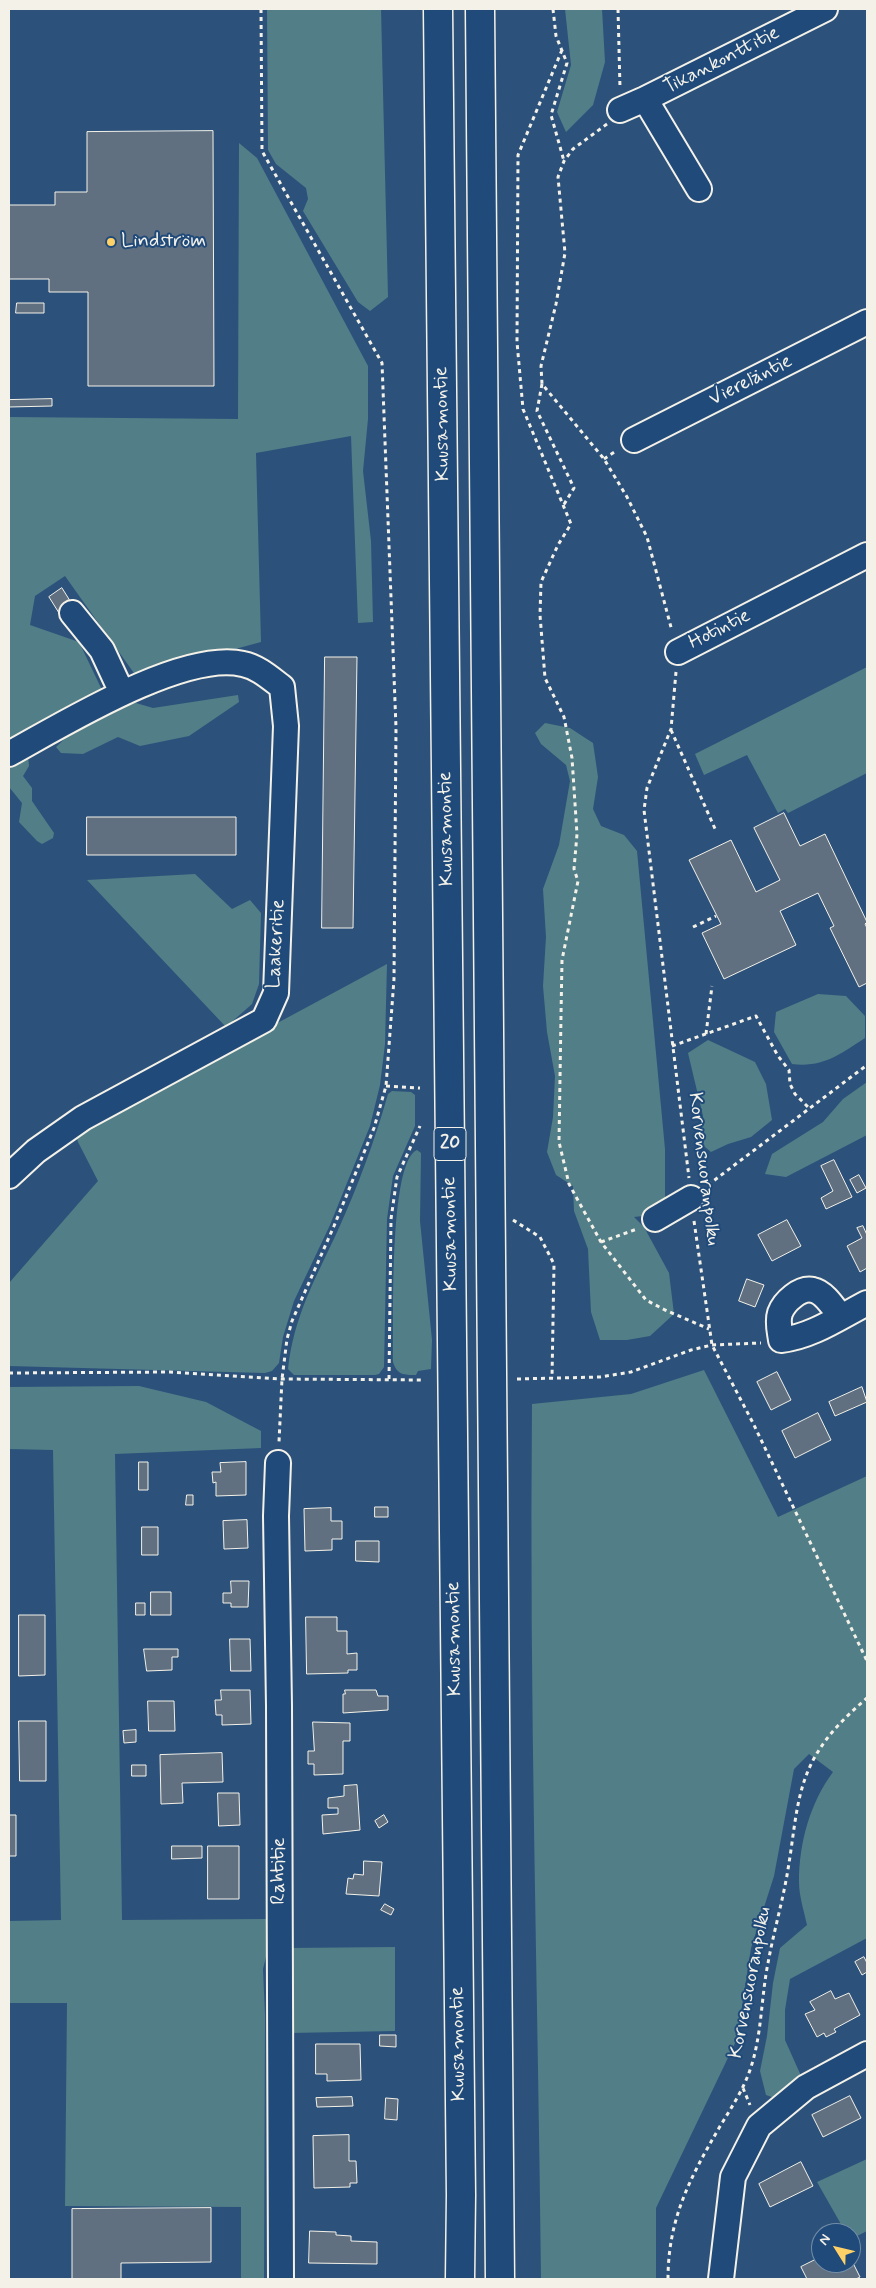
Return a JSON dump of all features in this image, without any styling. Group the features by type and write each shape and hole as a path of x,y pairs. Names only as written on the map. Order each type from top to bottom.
{"highway":[{"name":"Kuusamontie","path":"438,9 460,2279"},
{"name":"Kuusamontie","path":"480,9 500,2279"}],"street":[{"name":"Tikankonttitie","path":"620,110 646,99 825,9"},
{"name":"Tikankonttitie","path":"646,99 699,189"},
{"name":"Viereläntie","path":"634,440 867,322"},
{"name":"Hotintie","path":"678,652 867,555"},
{"path":"9,754 122,693 102,650 72,613"},
{"name":"Laakeritie","path":"9,1176 36,1151 82,1118 264,1020 276,993 286,726 282,687 257,669 242,664 209,663 177,672 122,693"},
{"path":"655,1219 692,1198"},
{"path":"841,1317 822,1295 813,1290 800,1292 788,1300 780,1313 778,1325 781,1340 797,1338 841,1317 867,1304"},
{"name":"Rahtitie","path":"278,1463 276,1516 279,1724 281,2279"},
{"path":"721,2279 733,2177 759,2126 806,2087 867,2054"}],"path":[{"path":"261,9 262,151 382,363 396,728 394,979 386,1086 374,1128 334,1226 292,1321 287,1339 282,1379 278,1463"},
{"path":"553,9 556,36 567,63 551,115 564,161"},
{"path":"562,507 574,488 537,411 542,384 541,366 556,304 565,253 558,178 564,161 573,149 604,128 620,110 618,9"},
{"path":"562,50 518,155 517,342 523,409 562,507 571,524 558,545 541,582 540,615 545,678 564,718 572,758 577,834 574,869 578,881 562,960 560,1142 569,1184 602,1242 646,1300 709,1329"},
{"name":"Hotintie","path":"542,384 604,459 628,497 647,537 678,652"},
{"name":"Korvensuoranpolku","path":"678,652 671,729 647,788 644,810 672,1046 709,1329 712,1345 753,1423 867,1661"},
{"path":"671,729 716,831"},
{"path":"693,927 716,916"},
{"path":"706,1034 712,986"},
{"path":"672,1046 756,1016 778,1056 789,1070 790,1084 795,1094 810,1109"},
{"path":"692,1198 867,1065"},
{"path":"386,1086 420,1088"},
{"path":"389,1379 392,1210 397,1177 420,1126"},
{"path":"512,1219 540,1237 554,1264 552,1378"},
{"path":"602,1242 634,1231 655,1219"},
{"path":"517,1380 600,1377 631,1372 691,1350 712,1345 781,1340"},
{"path":"9,1373 170,1372 282,1379 424,1380"},
{"name":"Korvensuoranpolku","path":"668,2279 668,2252 679,2207 704,2153 743,2087 759,2039 767,1964 788,1868 799,1804 808,1772 822,1743 844,1718 867,1698"}],"green space":[{"path":"267,9 381,9 388,297 370,311 358,302 303,211 308,199 306,188 276,164 268,150"},
{"path":"565,9 602,9 605,62 593,105 566,132 557,112 571,65"},
{"path":"239,143 257,158 368,366 368,419 363,471 371,541 373,622 358,623 351,436 256,453 261,642 136,676 65,576 35,596 30,625 79,642 103,692 9,739 9,417 238,419"},
{"path":"867,667 867,773 788,813 785,809 778,813 747,755 704,775 695,754"},
{"path":"238,695 239,702 189,736 140,746 118,737 83,754 61,753 56,747 78,726 113,708 136,703 153,708"},
{"path":"545,723 570,728 593,743 598,777 593,809 601,826 624,835 637,851 665,1149 665,1201 651,1215 634,1217 644,1227 669,1273 674,1314 650,1336 627,1340 600,1340 591,1312 588,1249 574,1211 573,1186 556,1175 547,1152 553,1117 555,1076 547,1032 543,986 546,937 543,889 559,845 570,781 566,765 541,744 535,733"},
{"path":"28,755 29,766 23,776 32,788 32,801 54,833 53,838 42,844 19,822 22,803 9,787 9,763"},
{"path":"195,874 232,909 250,900 261,913 259,984 252,1004 226,1027 87,880"},
{"path":"387,964 385,1044 380,1085 370,1126 330,1225 294,1301 283,1337 279,1363 272,1371 265,1373 9,1366 9,1283 98,1181 78,1142 75,1132"},
{"path":"818,994 846,996 865,1016 865,1038 822,1062 803,1065 792,1064 774,1032 776,1012"},
{"path":"708,1040 755,1062 766,1084 772,1120 751,1137 728,1144 711,1152 699,1142 703,1116 688,1053"},
{"path":"867,1082 867,1135 786,1177 765,1174 772,1154 823,1122 843,1099"},
{"path":"392,1091 411,1092 415,1095 415,1126 393,1176 387,1219 384,1367 379,1374 375,1375 294,1375 288,1369 295,1331 307,1297 352,1197 372,1146 388,1094"},
{"path":"417,1150 421,1153 420,1221 432,1340 431,1369 418,1371 416,1375 412,1375 399,1372 393,1362 393,1284 394,1248 401,1184 408,1161"},
{"path":"704,1370 778,1517 867,1476 867,1938 790,1979 785,2010 785,2040 806,2087 786,2102 766,2095 760,2071 780,1948 807,1925 799,1887 801,1853 812,1810 833,1772 809,1754 794,1769 774,1876 751,1948 737,2039 656,2208 656,2279 541,2279 533,1732 532,1404 631,1394"},
{"path":"139,1386 206,1402 261,1431 261,1448 115,1454 122,1920 267,1919 268,1949 263,1969 265,2015 264,2279 241,2279 241,2207 65,2206 67,2003 9,2003 9,1921 61,1920 53,1450 9,1449 9,1387"},
{"path":"395,1947 395,2031 289,2033 288,1948"},
{"path":"867,2159 867,2231 861,2234 861,2223 840,2223 817,2182"}],"building":[{"name":"Lindström","path":"213,131 214,386 88,386 88,292 49,292 49,279 9,279 9,205 55,205 55,192 87,192 87,132"},
{"path":"17,303 44,303 44,313 16,313"},
{"path":"52,399 52,406 9,407 9,400"},
{"path":"62,588 72,604 59,613 49,597"},
{"path":"325,657 357,657 353,928 322,928"},
{"path":"784,813 800,846 825,834 867,922 865,924 867,928 867,983 859,987 830,928 834,926 818,893 780,911 796,945 724,979 702,933 721,924 689,860 731,840 756,892 780,880 754,828"},
{"path":"87,817 236,817 236,855 87,855"},
{"path":"834,1160 852,1197 826,1209 821,1198 833,1191 821,1166"},
{"path":"859,1175 866,1188 857,1193 850,1180"},
{"path":"787,1220 801,1246 772,1261 758,1235"},
{"path":"863,1226 867,1235 867,1268 860,1272 847,1246 862,1238 857,1228"},
{"path":"747,1279 764,1285 755,1307 739,1301"},
{"path":"777,1372 791,1400 771,1410 757,1382"},
{"path":"862,1387 867,1402 835,1416 829,1402"},
{"path":"818,1413 831,1440 795,1458 782,1431"},
{"path":"139,1462 148,1462 148,1490 139,1490"},
{"path":"246,1462 246,1495 216,1496 216,1482 213,1483 212,1472 221,1472 220,1463"},
{"path":"187,1495 193,1495 193,1505 186,1505"},
{"path":"375,1507 388,1507 388,1517 375,1517"},
{"path":"331,1508 331,1521 342,1521 342,1539 332,1539 332,1550 305,1551 304,1509"},
{"path":"247,1520 248,1548 224,1549 223,1521"},
{"path":"142,1527 158,1527 158,1555 142,1555"},
{"path":"356,1541 379,1541 379,1562 356,1561"},
{"path":"231,1581 249,1581 248,1607 231,1607 231,1603 223,1603 223,1593 231,1593"},
{"path":"151,1592 171,1592 171,1615 151,1615"},
{"path":"136,1603 145,1603 145,1615 136,1615"},
{"path":"19,1615 45,1615 45,1675 19,1676"},
{"path":"306,1617 337,1617 337,1631 347,1631 347,1654 357,1653 357,1670 348,1670 348,1673 307,1674"},
{"path":"230,1639 250,1639 251,1671 231,1671"},
{"path":"144,1649 178,1649 178,1657 172,1657 172,1670 147,1671"},
{"path":"221,1690 250,1690 251,1724 222,1725 222,1715 216,1715 215,1700 221,1700"},
{"path":"345,1690 376,1690 378,1696 388,1696 388,1710 343,1713 343,1694 345,1694"},
{"path":"148,1701 174,1701 175,1731 149,1731"},
{"path":"19,1721 46,1721 46,1781 20,1781"},
{"path":"313,1722 350,1723 350,1741 343,1741 343,1774 314,1775 314,1764 308,1764 308,1751 314,1751"},
{"path":"136,1730 136,1742 124,1743 123,1731"},
{"path":"222,1753 223,1782 182,1783 183,1803 161,1804 160,1755"},
{"path":"132,1765 146,1765 146,1776 132,1776"},
{"path":"357,1785 360,1830 323,1834 322,1815 338,1814 338,1808 328,1808 328,1798 344,1796 344,1786"},
{"path":"218,1793 239,1793 240,1825 219,1826"},
{"path":"9,1815 16,1815 16,1856 9,1856"},
{"path":"384,1815 388,1822 379,1828 375,1821"},
{"path":"172,1846 202,1846 202,1858 172,1859"},
{"path":"208,1846 239,1846 239,1899 208,1899"},
{"path":"364,1861 382,1862 379,1896 346,1894 348,1878 353,1879 354,1874 363,1875"},
{"path":"385,1904 394,1909 391,1915 381,1910"},
{"path":"864,1957 867,1963 867,1972 862,1975 855,1962"},
{"path":"831,1991 835,1999 849,1993 860,2015 834,2029 836,2032 826,2037 824,2033 817,2037 805,2014 815,2010 810,2002"},
{"path":"380,2035 396,2035 396,2047 380,2046"},
{"path":"316,2044 360,2044 361,2080 327,2081 327,2074 316,2074"},
{"path":"850,2096 861,2118 823,2137 812,2115"},
{"path":"352,2097 353,2106 317,2107 316,2098"},
{"path":"386,2098 398,2099 397,2120 385,2119"},
{"path":"349,2135 349,2161 356,2161 357,2183 350,2183 350,2187 314,2188 313,2136"},
{"path":"801,2162 813,2186 770,2207 759,2184"},
{"path":"211,2208 211,2262 121,2263 121,2279 72,2279 72,2209"},
{"path":"310,2231 336,2232 336,2235 351,2236 351,2241 377,2242 377,2264 309,2263"},
{"path":"811,2262 811,2273 858,2273 860,2277 856,2279 807,2279 801,2267"}],"place":[{"name":"Lindström","path":"111,242"}]}
